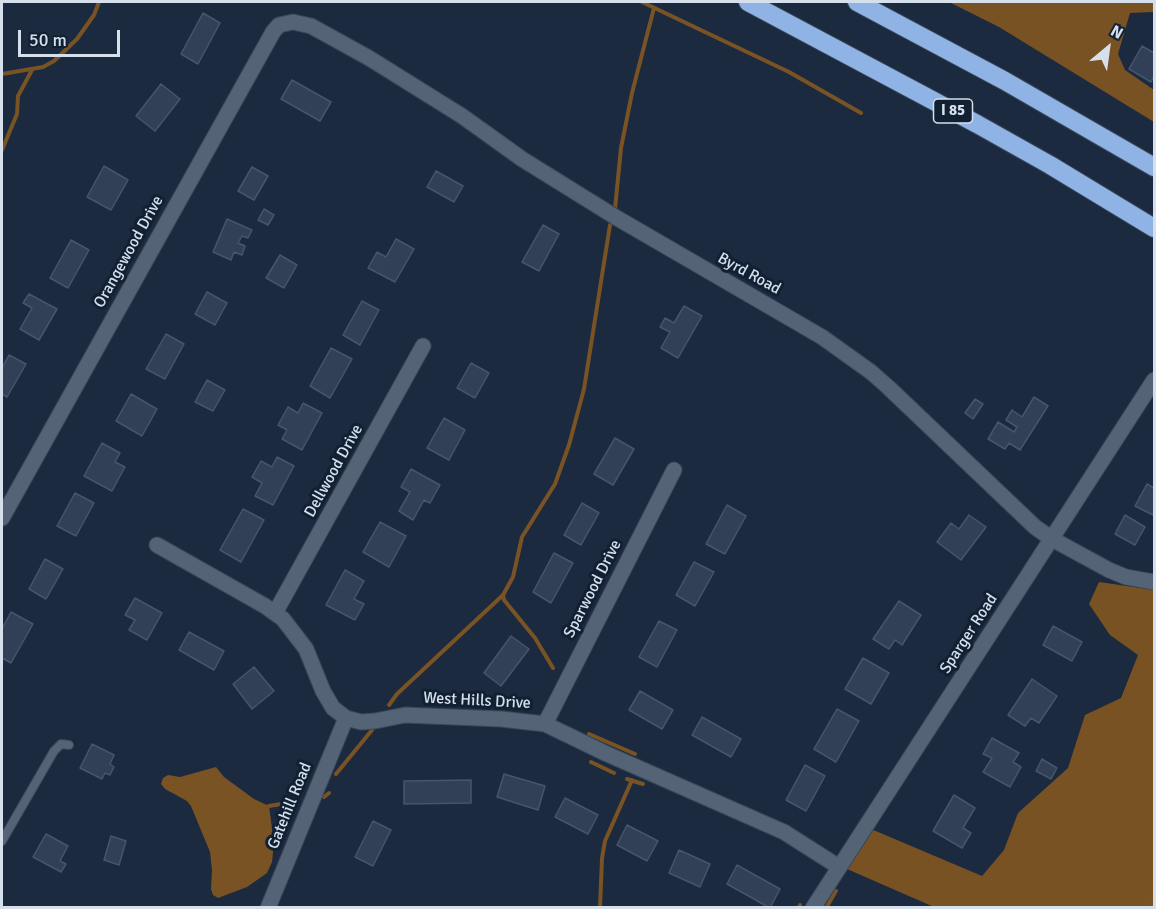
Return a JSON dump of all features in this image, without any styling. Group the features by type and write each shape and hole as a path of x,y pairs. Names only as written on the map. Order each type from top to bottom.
{"highway":[{"name":"I 85","path":"748,2 1050,165 1155,228"},
{"path":"856,2 1015,87 1155,167"}],"street":[{"name":"Orangewood Drive","path":"2,518 273,32 285,23 302,24"},
{"name":"Byrd Road","path":"302,24 311,26 369,58 462,116 522,159 617,218 841,350 888,387 1035,527 1052,539 1109,570 1126,577 1155,582"},
{"name":"Dellwood Drive","path":"275,613 423,346"},
{"name":"Sparger Road","path":"813,908 1155,380"},
{"name":"Sparwood Drive","path":"545,724 674,470"},
{"path":"157,545 275,613 306,649 323,691 333,708 346,718"},
{"name":"West Hills Drive","path":"346,718 368,722 405,715 545,724 607,754 784,832 839,867"},
{"name":"Gatehill Road","path":"268,908 346,718"}],"lane":[{"path":"2,841 54,751 61,744 69,745"}],"shaded area":[{"path":"949,2 1154,2 1153,12 1130,13 1118,54 1125,70 1154,90 1154,122 999,27"},
{"path":"1099,582 1154,590 1154,907 934,907 847,869 871,829 982,876 1004,850 1018,813 1068,768 1085,715 1121,698 1138,655 1110,635 1089,604"},
{"path":"216,767 224,777 254,799 269,806 274,843 272,862 267,873 247,887 218,898 213,895 211,889 210,852 191,806 161,784 163,778 168,775 180,777"}],"building":[{"path":"203,13 220,23 198,64 181,54"},
{"path":"1142,46 1154,53 1154,76 1151,82 1129,69"},
{"path":"292,80 331,102 320,121 281,99"},
{"path":"161,84 180,99 155,131 136,116"},
{"path":"104,166 128,180 111,210 87,197"},
{"path":"252,167 268,176 254,200 238,191"},
{"path":"436,171 463,186 454,202 427,187"},
{"path":"264,209 274,215 268,225 258,220"},
{"path":"227,219 252,230 248,238 242,236 238,243 245,246 242,255 234,252 231,260 213,252"},
{"path":"543,225 559,234 539,271 522,262"},
{"path":"396,239 414,249 395,282 368,268 377,252 386,257"},
{"path":"71,240 89,250 68,288 50,278"},
{"path":"280,255 297,265 284,288 266,278"},
{"path":"207,292 227,303 215,325 195,314"},
{"path":"29,294 57,309 39,340 20,329 32,308 23,303"},
{"path":"362,301 379,310 360,345 343,335"},
{"path":"684,306 702,316 678,358 661,348 670,332 660,327 665,318 674,323"},
{"path":"166,334 184,344 165,379 146,369"},
{"path":"331,348 352,359 330,398 310,386"},
{"path":"9,355 26,364 7,397 2,394 2,368"},
{"path":"471,363 489,373 475,398 457,388"},
{"path":"207,380 225,390 213,411 195,402"},
{"path":"131,394 157,409 142,436 116,421"},
{"path":"1034,397 1048,406 1020,450 1009,443 1005,449 988,439 998,422 1014,432 1017,427 1006,420 1012,410 1022,417"},
{"path":"975,399 983,404 973,419 965,413"},
{"path":"303,403 322,413 302,450 282,439 287,430 278,425 288,407 298,413"},
{"path":"444,418 465,430 449,460 427,448"},
{"path":"615,438 634,449 613,485 594,474"},
{"path":"102,443 120,453 115,462 125,467 112,491 84,476"},
{"path":"277,457 294,466 273,505 255,496 262,483 252,477 261,461 272,467"},
{"path":"411,469 440,485 430,503 424,500 413,520 399,511 410,492 401,487"},
{"path":"1147,484 1154,488 1153,515 1135,506"},
{"path":"75,493 94,503 76,536 57,526"},
{"path":"582,503 599,513 581,545 564,535"},
{"path":"727,505 746,516 725,554 706,544"},
{"path":"243,509 264,520 241,562 220,550"},
{"path":"969,515 986,527 961,560 937,542 951,523 959,529"},
{"path":"1125,515 1145,527 1135,545 1115,534"},
{"path":"380,522 406,536 389,567 363,552"},
{"path":"554,553 573,563 551,603 533,592"},
{"path":"45,559 63,569 46,599 29,589"},
{"path":"694,562 714,572 695,606 676,595"},
{"path":"345,570 364,581 354,599 364,604 355,620 326,605"},
{"path":"135,598 162,613 147,640 129,630 135,620 125,615"},
{"path":"899,601 921,615 902,645 895,640 889,649 873,639"},
{"path":"11,612 33,624 11,663 2,658 2,629"},
{"path":"659,621 677,630 657,667 639,657"},
{"path":"1053,626 1082,642 1072,661 1043,645"},
{"path":"189,632 224,651 214,670 179,650"},
{"path":"511,636 529,649 501,686 484,673"},
{"path":"863,658 889,673 871,704 845,689"},
{"path":"254,667 274,691 252,709 233,684"},
{"path":"1032,679 1057,696 1039,723 1031,718 1025,726 1008,715"},
{"path":"640,691 673,710 662,729 629,710"},
{"path":"837,709 859,721 836,762 814,749"},
{"path":"702,717 741,739 731,757 692,735"},
{"path":"992,738 1019,753 1013,762 1021,767 1010,787 983,772 992,758 983,754"},
{"path":"92,744 114,755 110,764 114,767 110,775 105,773 102,779 80,768"},
{"path":"1042,759 1057,768 1051,779 1036,771"},
{"path":"805,765 825,776 806,811 786,800"},
{"path":"504,774 545,786 538,810 497,797"},
{"path":"471,780 471,803 404,804 404,781"},
{"path":"954,795 975,808 963,828 971,833 962,848 933,831"},
{"path":"565,798 598,815 588,834 555,817"},
{"path":"373,821 391,830 373,866 355,857"},
{"path":"627,825 658,841 647,861 617,845"},
{"path":"46,834 68,846 60,861 66,864 61,872 33,857"},
{"path":"111,836 126,841 119,865 104,860"},
{"path":"679,850 710,864 700,887 669,873"},
{"path":"737,865 780,889 770,908 727,884"}],"waterway":[{"path":"2,74 43,67 54,61 77,39 94,15 99,2"},
{"path":"642,2 789,72 861,113"},
{"path":"615,209 621,148 632,93 654,8"},
{"path":"2,150 17,114 18,96 32,70"},
{"path":"389,705 397,694 503,595 513,577 522,537 555,484 569,445 584,389 610,225"},
{"path":"503,595 504,600 535,638 553,668"},
{"path":"336,774 372,730"},
{"path":"589,734 635,754"},
{"path":"591,762 614,773"},
{"path":"627,779 643,784"},
{"path":"600,908 605,841 632,780"},
{"path":"324,797 329,793"},
{"path":"269,806 294,802"},
{"path":"826,908 836,891"},
{"path":"1146,908 1154,895"}]}
